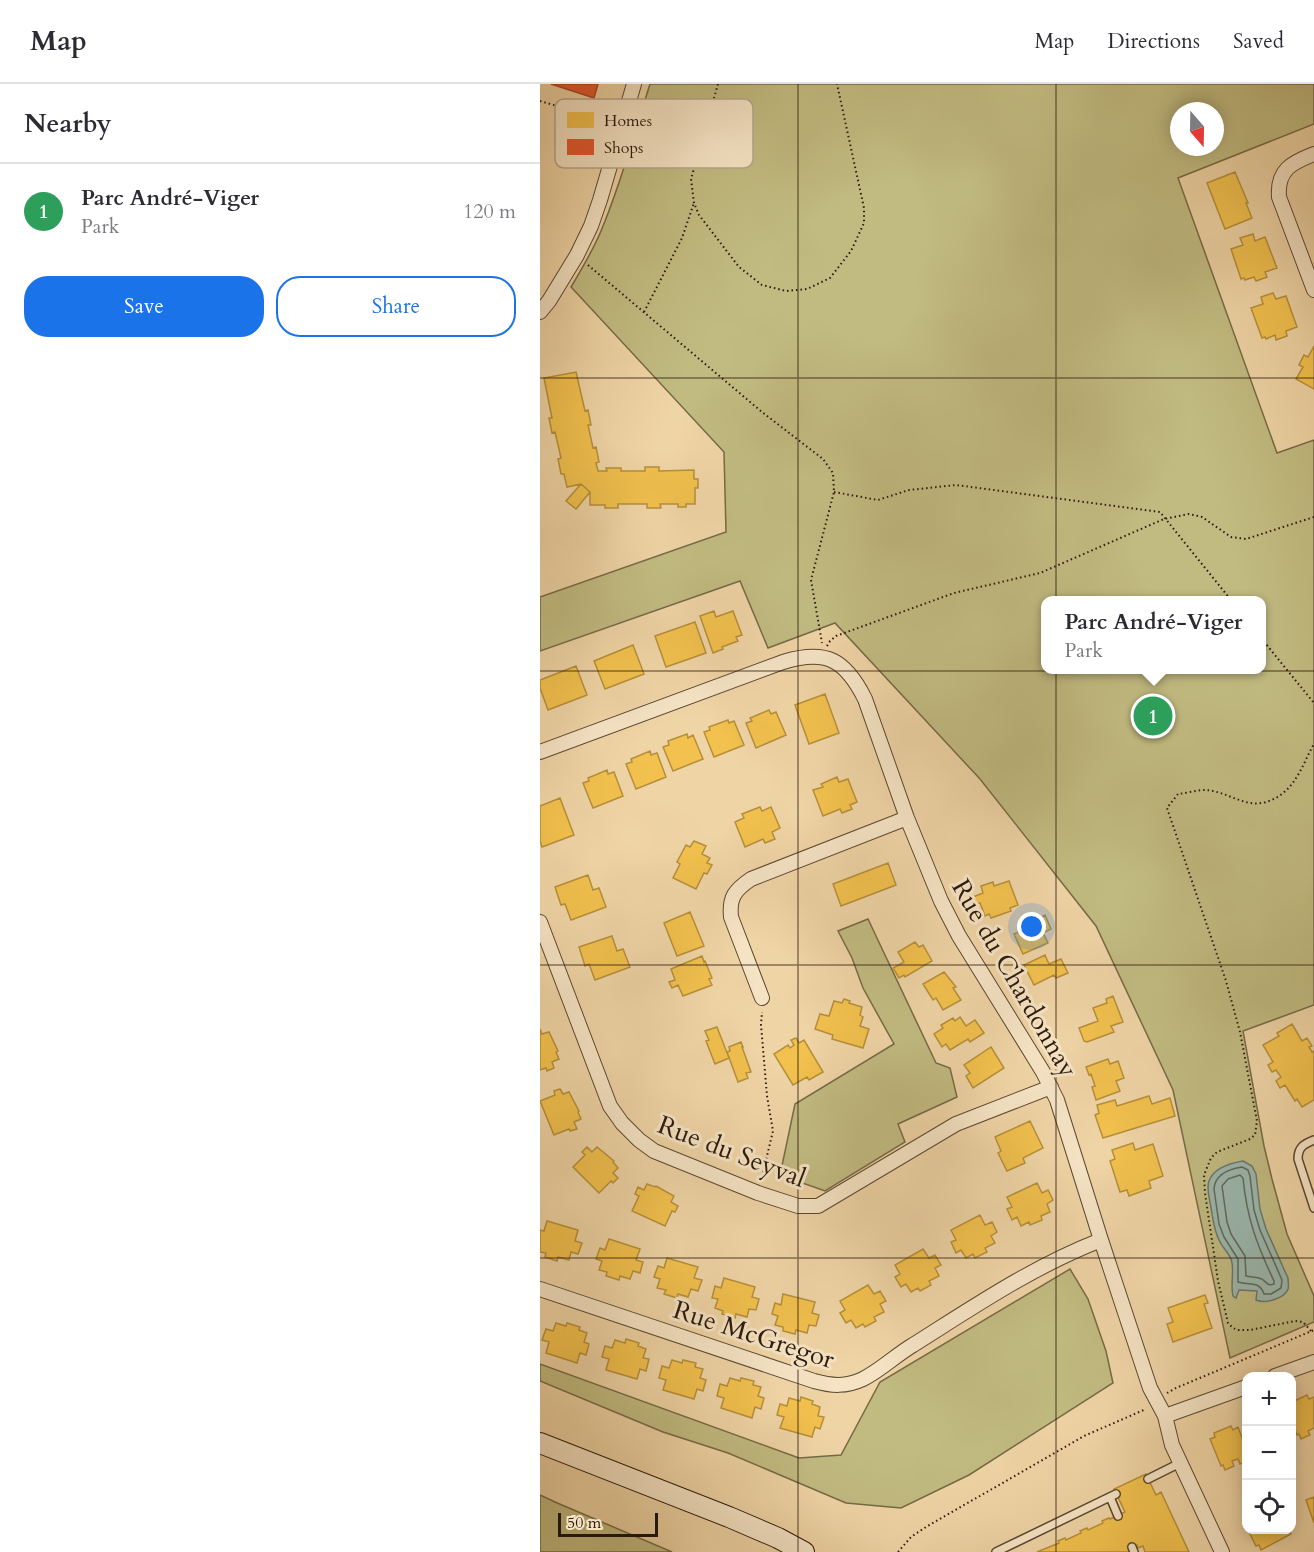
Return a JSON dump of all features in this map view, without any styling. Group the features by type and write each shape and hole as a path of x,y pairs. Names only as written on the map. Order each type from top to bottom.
{"main road":[{"path":"540,1443 729,1517 804,1552"}],"street":[{"path":"630,99 634,84"},
{"path":"1314,154 1288,167 1278,187 1279,197 1314,290"},
{"path":"540,312 577,255 591,225 609,168"},
{"path":"540,752 783,662 808,656 822,657"},
{"name":"Rue du Chardonnay","path":"822,657 839,665 849,674 865,699 907,818 932,882 950,920 1051,1087 1145,1373 1156,1401 1165,1416 1172,1446 1222,1552"},
{"path":"762,998 730,917 733,896 739,887 751,879 907,818"},
{"name":"Rue du Seyval","path":"541,925 610,1106 622,1123 654,1151 758,1193 798,1206 818,1206 956,1125 1051,1087"},
{"name":"Rue McGregor","path":"540,1289 814,1382 841,1386 863,1379 879,1370 902,1352 1025,1275 1069,1252 1101,1240"},
{"path":"1288,1372 1314,1362"},
{"path":"1165,1416 1242,1388"}],"lane":[{"path":"1314,1140 1300,1148 1298,1153 1298,1159 1310,1185 1314,1208"},
{"path":"1148,1479 1180,1463"},
{"path":"996,1552 1113,1496 1118,1516"}],"path":[{"path":"714,99 718,84"},
{"path":"694,168 691,179 694,203 699,215 739,267 762,285 786,291 807,289 830,278 851,251 864,223 864,208 837,84"},
{"path":"540,101 555,105"},
{"path":"644,312 682,238 694,203"},
{"path":"577,255 762,412 823,459 832,473 834,492 812,580 822,657"},
{"path":"834,492 878,500 909,489 956,485 1160,512 1228,596"},
{"path":"822,657 830,641 836,636 954,592 1040,573 1164,519 1189,514 1208,521 1231,537 1246,539 1314,518"},
{"path":"1266,644 1314,703"},
{"path":"898,1552 911,1537 926,1527 1084,1436 1148,1408 1176,1388 1312,1330 1303,1322 1295,1320 1250,1330 1238,1330 1228,1323 1218,1281 1204,1175 1210,1158 1216,1152 1250,1139 1255,1134 1257,1121 1240,1032 1226,981 1167,808 1178,794 1205,790 1251,803 1265,802 1277,797 1294,782 1314,744"},
{"path":"758,1193 774,1131 767,1096 761,1025 762,998"}],"shaded area":[{"path":"650,84 1314,84 1314,124 1178,178 1277,453 1314,440 1314,1005 1243,1031 1272,1179 1287,1234 1314,1296 1314,1322 1230,1358 1173,1090 1096,926 980,779 835,623 768,648 740,581 540,651 540,597 726,532 724,452 571,287 593,249 624,168 753,168 753,99 645,99"},
{"path":"868,919 936,1063 950,1068 957,1097 898,1124 905,1142 825,1191 780,1175 795,1104 894,1044 863,988 852,958 838,931"},
{"path":"1070,1269 1088,1299 1106,1351 1113,1383 969,1475 901,1508 846,1503 728,1453 663,1432 540,1381 540,1364 799,1458 841,1455 880,1382"},
{"path":"540,1495 555,1502 672,1552 540,1552"}],"water":[{"path":"1243,1161 1252,1166 1256,1174 1260,1209 1266,1229 1288,1278 1286,1293 1269,1301 1256,1300 1257,1291 1239,1290 1236,1298 1233,1296 1232,1263 1217,1236 1208,1194 1209,1181 1215,1172 1223,1166"}],"building: Homes":[{"path":"1235,172 1252,218 1225,229 1207,183"},
{"path":"1253,234 1255,241 1265,237 1277,268 1265,272 1267,277 1256,281 1254,277 1241,279 1231,249 1243,245 1240,238"},
{"path":"1273,293 1276,299 1286,296 1297,327 1286,331 1287,336 1276,340 1275,335 1266,339 1262,338 1251,308 1263,304 1261,297"},
{"path":"1314,346 1314,389 1296,379 1303,367 1299,365 1304,355 1308,357"},
{"path":"576,372 585,411 588,410 591,425 588,425 599,462 596,463 598,471 607,471 606,468 621,468 621,471 645,471 645,467 659,467 659,471 694,470 694,479 698,479 698,488 695,488 695,504 678,507 678,504 660,504 661,508 647,508 647,504 618,504 618,508 605,508 605,505 590,505 590,492 581,484 567,487 564,474 561,474 558,459 561,458 555,432 552,433 549,418 552,418 544,378"},
{"path":"581,484 590,492 576,509 566,501"},
{"path":"714,611 716,617 733,611 742,635 736,637 738,641 713,653 700,616"},
{"path":"695,622 706,653 666,667 655,636"},
{"path":"633,645 644,674 605,689 594,661"},
{"path":"576,666 587,695 548,710 540,688 540,680"},
{"path":"825,694 839,733 809,744 795,705"},
{"path":"769,710 771,714 776,712 786,735 756,748 746,723 752,721 750,718"},
{"path":"728,720 729,723 734,721 744,745 714,757 704,732 710,730 709,727"},
{"path":"687,734 688,738 693,735 703,759 673,771 663,747 669,745 668,741"},
{"path":"650,751 651,755 657,753 666,777 636,789 626,764 632,762 631,759"},
{"path":"607,770 608,774 614,772 623,796 593,808 583,783 589,781 588,778"},
{"path":"837,777 839,782 848,779 857,802 850,805 852,809 842,813 840,809 823,816 813,790 823,787 821,784"},
{"path":"560,798 574,835 542,847 540,806"},
{"path":"760,807 762,811 771,807 780,828 772,832 775,839 765,843 763,839 745,847 735,822 744,818 742,814"},
{"path":"694,841 706,846 702,854 710,858 707,863 712,865 707,874 704,873 696,889 673,878 680,864 677,862 686,845 690,847"},
{"path":"888,863 896,885 841,906 833,884"},
{"path":"588,875 593,890 599,888 606,907 571,920 565,904 561,905 555,887"},
{"path":"1009,881 1018,905 1010,908 1011,911 991,918 989,914 985,916 980,903 976,904 973,897 983,893 981,886 993,882 994,886"},
{"path":"690,912 704,946 677,956 664,923"},
{"path":"1045,915 1051,929 1043,933 1048,943 1023,954 1014,934 1032,926 1031,922"},
{"path":"612,936 617,951 623,949 630,967 595,980 589,964 585,966 579,947"},
{"path":"915,942 919,947 923,945 932,961 905,977 904,975 899,978 893,968 904,962 898,952"},
{"path":"1045,955 1049,964 1061,959 1068,973 1056,978 1054,975 1034,985 1024,965"},
{"path":"702,956 712,978 709,979 712,985 683,996 678,985 672,988 669,982 675,980 671,969"},
{"path":"944,972 956,987 953,988 961,1000 943,1010 936,998 933,1000 923,984"},
{"path":"1113,996 1123,1022 1111,1026 1114,1032 1087,1042 1084,1041 1079,1028 1098,1021 1093,1008 1107,1003 1106,999"},
{"path":"844,999 862,1007 860,1015 863,1017 860,1026 869,1029 863,1048 832,1039 833,1035 815,1029 820,1014 829,1016 834,1001 842,1003"},
{"path":"960,1017 966,1026 975,1020 984,1033 950,1050 946,1044 942,1047 934,1034 943,1028 941,1025"},
{"path":"1292,1024 1302,1041 1307,1038 1312,1046 1309,1047 1312,1052 1314,1051 1314,1100 1302,1107 1297,1099 1295,1101 1285,1085 1280,1088 1276,1081 1281,1077 1276,1070 1272,1072 1268,1065 1273,1062 1263,1045 1279,1036 1277,1033"},
{"path":"717,1027 729,1058 715,1064 706,1041 709,1040 705,1031"},
{"path":"540,1029 542,1034 549,1032 558,1051 556,1052 559,1059 552,1062 554,1068 547,1071 546,1068 540,1070"},
{"path":"796,1038 799,1043 804,1040 823,1072 793,1085 774,1054 788,1045 790,1048 794,1045 791,1040"},
{"path":"741,1042 751,1072 746,1073 748,1078 738,1082 727,1052 730,1051 729,1047"},
{"path":"991,1047 1004,1068 973,1088 966,1076 970,1073 964,1065"},
{"path":"1108,1059 1110,1064 1118,1061 1124,1078 1116,1081 1120,1091 1096,1100 1092,1087 1095,1086 1086,1067"},
{"path":"560,1089 563,1094 569,1092 581,1119 574,1122 577,1129 570,1131 569,1129 554,1135 540,1101 555,1095 554,1091"},
{"path":"1149,1096 1152,1104 1170,1098 1175,1116 1103,1138 1095,1115 1099,1113 1097,1105 1115,1100 1117,1106"},
{"path":"1030,1121 1043,1148 1023,1158 1025,1163 1007,1171 998,1153 1001,1151 995,1137"},
{"path":"1133,1143 1135,1150 1153,1144 1163,1176 1149,1181 1151,1188 1129,1196 1127,1190 1120,1192 1110,1161 1115,1159 1112,1150"},
{"path":"587,1147 592,1152 597,1147 614,1161 618,1168 613,1173 618,1178 613,1183 611,1181 599,1193 573,1167 585,1155 582,1152"},
{"path":"1037,1183 1042,1193 1048,1190 1053,1200 1047,1204 1050,1212 1041,1216 1042,1220 1021,1226 1017,1217 1012,1220 1007,1209 1012,1207 1007,1197"},
{"path":"647,1184 656,1186 674,1196 671,1202 678,1206 675,1212 672,1211 665,1226 632,1211 639,1196 635,1194 638,1187 644,1190"},
{"path":"980,1215 985,1225 992,1222 997,1232 991,1236 995,1243 985,1248 987,1252 975,1258 973,1254 966,1258 961,1250 956,1253 951,1242 956,1240 951,1230"},
{"path":"547,1221 578,1230 575,1241 582,1243 578,1254 571,1252 569,1260 558,1257 557,1261 545,1257 546,1253 540,1252 540,1230 544,1231"},
{"path":"609,1239 640,1249 636,1260 643,1262 640,1273 633,1271 630,1279 620,1276 619,1280 606,1276 607,1272 599,1270 602,1261 596,1259 600,1248 605,1250"},
{"path":"923,1249 929,1258 935,1255 941,1265 935,1268 939,1276 929,1281 931,1285 920,1291 918,1288 911,1292 906,1284 901,1287 895,1277 900,1274 895,1265"},
{"path":"667,1258 698,1267 694,1278 702,1280 698,1291 691,1289 688,1297 678,1294 677,1298 664,1294 666,1290 657,1288 660,1279 654,1277 658,1266 664,1268"},
{"path":"724,1278 755,1287 752,1297 759,1299 756,1310 749,1309 747,1317 736,1314 735,1318 722,1314 723,1311 715,1308 718,1299 712,1298 715,1286 721,1288"},
{"path":"868,1285 874,1294 880,1291 886,1301 880,1304 884,1312 874,1317 876,1321 865,1327 863,1324 856,1328 851,1320 846,1323 840,1313 845,1310 840,1301"},
{"path":"783,1294 815,1302 812,1313 819,1315 816,1326 809,1325 807,1333 796,1330 795,1334 783,1331 783,1327 775,1325 778,1316 772,1314 775,1303 781,1305"},
{"path":"1205,1295 1208,1303 1204,1304 1212,1328 1173,1342 1167,1324 1173,1322 1168,1308"},
{"path":"556,1323 566,1326 567,1323 580,1327 579,1330 587,1333 584,1342 589,1344 586,1355 580,1353 577,1363 546,1353 549,1342 542,1340 546,1329 553,1331"},
{"path":"626,1339 639,1343 638,1346 646,1349 643,1358 649,1359 646,1371 640,1369 637,1379 606,1370 609,1359 602,1357 605,1346 612,1348 615,1340 625,1343"},
{"path":"672,1360 696,1363 695,1367 703,1369 700,1378 706,1380 703,1391 697,1389 694,1399 663,1390 666,1380 659,1378 662,1366 669,1368"},
{"path":"730,1378 754,1381 753,1385 761,1387 758,1396 764,1398 761,1409 755,1407 752,1418 721,1408 724,1398 717,1396 720,1384 727,1386"},
{"path":"1307,1395 1309,1399 1314,1397 1314,1428 1308,1431 1310,1435 1301,1439 1296,1432 1296,1400"},
{"path":"801,1397 813,1401 812,1404 820,1407 818,1416 824,1417 820,1429 815,1427 812,1437 780,1428 784,1417 777,1415 780,1404 787,1406 789,1398 800,1401"},
{"path":"1231,1426 1233,1430 1238,1427 1242,1438 1242,1463 1240,1464 1238,1459 1232,1461 1234,1466 1225,1470 1223,1465 1221,1466 1210,1439 1215,1437 1214,1433"},
{"path":"1146,1474 1156,1495 1161,1492 1189,1552 1145,1552 1143,1546 1138,1548 1137,1545 1128,1549 1130,1552 1037,1552 1125,1512 1114,1489"},
{"path":"1314,1497 1314,1523 1306,1500"},
{"path":"1250,1534 1291,1534 1261,1550 1259,1545 1256,1546"}],"building: Shops":[{"path":"551,84 598,84 594,98"}],"place":[{"name":"Parc André-Viger","path":"1153,716"}]}
